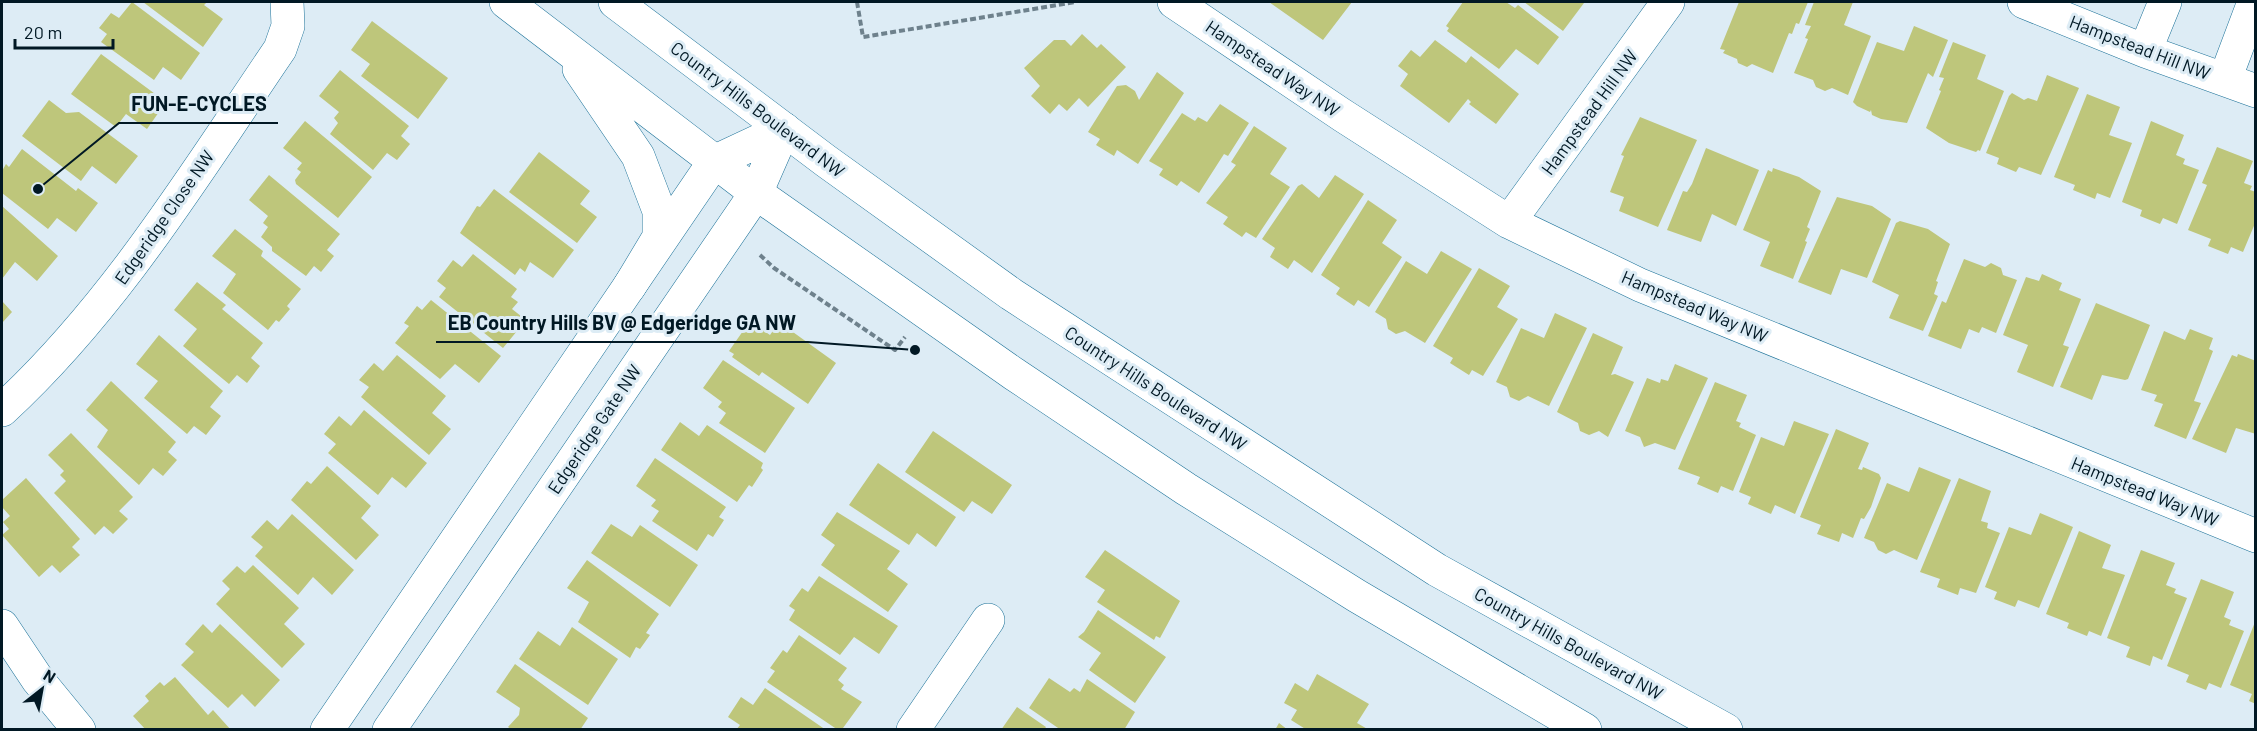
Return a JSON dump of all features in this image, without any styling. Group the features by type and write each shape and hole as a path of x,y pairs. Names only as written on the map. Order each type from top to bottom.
{"street":[{"name":"Edgeridge Close NW","path":"2,410 103,302 161,225 280,49 288,26 287,2"},
{"path":"506,2 756,193 888,287 1186,489 1357,596 1586,729"},
{"name":"Country Hills Boulevard NW","path":"615,2 784,129 1011,294 1418,557 1726,729"},
{"name":"Hampstead Way NW","path":"1174,2 1342,115 1509,222 1640,285 2256,536"},
{"name":"Hampstead Hill NW","path":"1509,222 1668,2"},
{"name":"Hampstead Hill NW","path":"2024,2 2145,51 2256,91"},
{"path":"2145,51 2165,2"},
{"path":"2225,79 2254,2"},
{"path":"561,43 638,156 659,211 659,237 629,287"},
{"path":"327,729 714,162 784,129"},
{"name":"Edgeridge Gate NW","path":"389,729 756,193 784,129"},
{"path":"475,512 518,541"},
{"path":"913,729 988,620"},
{"path":"2,626 38,680 79,729"}],"path":[{"path":"857,2 863,37 1076,2"},
{"path":"760,255 774,268 896,350 909,332"}],"building":[{"path":"132,2 200,53 181,80 163,67 154,80 101,42 107,34 99,28 111,13 119,18"},
{"path":"143,2 207,2 204,5 223,19 203,47"},
{"path":"1269,2 1352,2 1323,40"},
{"path":"1463,2 1506,2 1515,8 1518,5 1559,37 1538,65 1516,49 1499,69 1447,31 1449,28 1446,26"},
{"path":"1524,2 1582,2 1584,3 1563,31"},
{"path":"1739,2 1808,2 1799,24 1796,23 1792,34 1789,33 1773,73 1752,64 1747,67 1738,63 1737,59 1723,53 1725,50 1720,49"},
{"path":"1814,2 1853,2 1844,25 1871,36 1848,95 1832,88 1825,91 1816,87 1813,80 1794,73 1808,39 1805,38 1811,26 1805,25"},
{"path":"372,21 448,78 418,119 361,76 370,64 351,50"},
{"path":"1914,26 1948,40 1933,77 1928,73 1907,123 1881,119 1872,115 1871,110 1870,112 1853,102 1877,42 1904,51"},
{"path":"1082,34 1097,48 1101,44 1126,67 1088,107 1079,98 1067,111 1059,104 1050,114 1031,96 1040,86 1024,68 1054,40 1065,40 1071,46"},
{"path":"1435,40 1466,63 1471,56 1519,94 1496,124 1469,104 1471,102 1468,99 1449,123 1400,86 1408,74 1398,66 1411,50 1420,57"},
{"path":"1953,42 1986,55 1977,79 2004,91 1980,151 1976,152 1949,143 1926,128 1941,91 1939,90 1944,78 1939,77"},
{"path":"101,54 166,102 147,129 126,114 116,127 71,94"},
{"path":"340,70 409,126 401,136 410,144 397,160 387,153 373,170 330,134 338,123 334,118 339,112 319,96"},
{"path":"1157,72 1184,93 1138,164 1117,150 1114,156 1096,145 1100,139 1088,132 1117,86 1126,85 1135,91 1139,100"},
{"path":"2047,75 2079,88 2041,175 2019,167 2016,172 1997,164 1999,158 1986,153 2009,96 2012,93 2024,100 2028,98 2037,101"},
{"path":"2087,94 2120,107 2109,135 2132,143 2110,198 2097,193 2095,199 2073,190 2075,185 2054,177"},
{"path":"49,100 66,113 79,112 138,156 116,184 92,166 81,181 22,136"},
{"path":"1220,104 1249,123 1228,156 1224,154 1199,193 1181,181 1177,186 1159,175 1163,169 1149,161 1182,113 1195,121 1198,117 1207,122"},
{"path":"1640,117 1697,140 1658,227 1619,211 1624,197 1610,192 1624,156 1621,155"},
{"path":"305,121 372,177 338,218 296,184 295,180 301,172 297,169 302,163 283,148"},
{"path":"2151,121 2184,135 2176,155 2185,159 2183,164 2199,170 2177,224 2163,218 2160,224 2140,216 2142,210 2122,202"},
{"path":"1254,126 1287,148 1270,174 1290,187 1256,238 1246,232 1242,237 1223,224 1228,217 1206,203 1236,165 1231,162"},
{"path":"2217,147 2253,161 2244,183 2252,186 2250,190 2256,192 2256,221 2243,252 2231,247 2228,254 2208,246 2211,239 2188,230 2207,185 2202,183"},
{"path":"1706,148 1759,170 1736,226 1712,214 1701,242 1667,230 1683,191 1687,192 1692,184"},
{"path":"22,149 76,191 78,188 98,203 76,232 57,218 48,229 2,193 2,171 6,164 9,167"},
{"path":"539,152 590,191 580,204 597,217 577,243 509,192"},
{"path":"1773,168 1799,177 1821,191 1807,227 1810,229 1805,241 1807,242 1793,279 1760,266 1770,242 1743,230 1768,170 1772,172"},
{"path":"269,175 340,234 327,250 334,256 321,272 314,266 306,276 272,251 272,247 261,237 268,227 263,223 268,216 249,200"},
{"path":"1335,175 1364,194 1312,273 1294,260 1288,269 1270,257 1275,248 1262,239 1298,186 1302,184 1319,198"},
{"path":"494,189 574,250 553,278 530,262 525,272 520,268 515,275 460,233 477,206 480,207"},
{"path":"1837,197 1872,206 1891,219 1867,278 1841,269 1831,295 1798,282"},
{"path":"1368,200 1397,220 1382,243 1402,257 1369,307 1358,300 1354,306 1336,294 1340,288 1321,275"},
{"path":"2,206 58,256 37,281 15,262 2,279"},
{"path":"1900,221 1928,229 1950,244 1936,281 1938,282 1934,294 1938,296 1923,331 1889,318 1899,295 1872,282 1896,223"},
{"path":"235,229 263,251 261,256 301,289 287,306 290,309 279,322 276,320 268,330 223,293 236,274 212,256"},
{"path":"1441,251 1472,269 1425,343 1405,331 1396,334 1388,329 1386,319 1375,312 1406,261 1427,274"},
{"path":"473,254 517,289 511,297 518,302 512,309 526,320 503,348 439,297 446,288 437,281 453,260 462,267"},
{"path":"1964,259 1985,267 1991,263 2001,268 2003,275 2017,280 1996,333 1982,327 1979,333 1969,329 1961,349 1928,336 1942,301 1946,303"},
{"path":"1479,268 1510,286 1497,307 1518,319 1483,376 1472,370 1469,375 1450,363 1453,358 1433,346"},
{"path":"2042,274 2062,283 2059,290 2081,299 2063,345 2069,347 2053,387 2017,372 2028,345 2003,335 2026,277 2039,281"},
{"path":"197,282 226,305 222,309 263,343 251,358 260,366 247,383 237,375 229,384 183,346 197,329 174,310"},
{"path":"431,300 501,356 479,383 455,364 440,379 395,343 409,326 404,323 417,306 422,310"},
{"path":"2,301 12,312 2,323"},
{"path":"2096,303 2150,325 2128,379 2102,375 2092,400 2060,387"},
{"path":"1555,313 1587,328 1549,406 1528,396 1519,401 1510,397 1507,387 1496,382 1521,328 1544,338"},
{"path":"750,321 770,335 779,322 836,363 808,404 762,372 759,376 732,357 734,354 729,351"},
{"path":"2190,329 2213,338 2209,349 2213,351 2194,401 2201,403 2186,439 2154,426 2163,404 2154,401 2157,395 2141,390 2164,331 2185,340"},
{"path":"1593,333 1623,347 1611,375 1615,374 1634,382 1608,437 1599,431 1589,435 1580,431 1578,423 1557,412"},
{"path":"159,335 223,391 210,407 221,416 206,435 194,426 187,434 144,398 158,381 136,364"},
{"path":"2238,354 2256,361 2256,434 2236,428 2226,453 2192,439 2232,355 2237,357"},
{"path":"397,355 446,396 432,413 451,429 429,455 361,397 369,387 359,380 374,363 383,371"},
{"path":"723,360 795,408 765,453 719,423 726,413 718,407 722,402 703,388"},
{"path":"1675,364 1708,378 1675,450 1655,443 1644,447 1640,437 1625,431 1647,378 1660,383 1661,379 1668,381"},
{"path":"111,381 176,442 168,452 177,460 163,476 153,468 139,485 97,447 108,430 86,410"},
{"path":"1715,382 1747,395 1736,421 1741,423 1739,427 1756,435 1733,491 1721,486 1718,493 1697,484 1700,477 1678,469"},
{"path":"364,410 427,463 406,488 392,477 378,495 328,453 336,444 324,434 339,416 351,426"},
{"path":"1794,421 1829,434 1795,514 1775,505 1771,514 1748,504 1751,497 1739,492 1761,437 1784,446"},
{"path":"680,422 699,436 707,425 763,463 761,468 763,470 752,487 749,485 737,502 661,450"},
{"path":"1836,429 1869,443 1858,469 1862,470 1863,467 1879,474 1881,478 1871,507 1864,519 1861,518 1853,538 1842,533 1839,542 1817,534 1821,525 1800,517"},
{"path":"933,431 1012,485 992,514 972,501 964,512 905,472"},
{"path":"71,433 133,497 119,511 128,519 113,534 104,526 95,535 54,493 66,481 60,475 64,471 48,455"},
{"path":"655,458 726,507 719,517 724,520 713,537 708,534 697,551 652,521 659,511 651,506 656,500 636,486"},
{"path":"878,463 956,517 936,547 917,533 909,545 849,505"},
{"path":"327,466 371,506 361,518 379,535 356,560 291,500 307,481 311,484"},
{"path":"1919,467 1951,480 1917,560 1894,550 1886,554 1878,550 1874,542 1864,538 1887,483 1909,492"},
{"path":"26,478 80,539 72,547 80,555 60,573 52,565 39,577 2,535 9,529 3,522 10,516 2,507 2,500"},
{"path":"1959,478 1991,491 1981,521 1988,523 1987,528 2000,533 1976,593 1960,588 1958,595 1937,587 1940,579 1920,572"},
{"path":"837,512 900,551 887,569 908,584 888,612 821,565 835,545 821,535"},
{"path":"2040,513 2073,527 2039,608 2018,600 2015,607 1994,599 1997,592 1985,587 2009,527 2031,535"},
{"path":"292,514 354,570 332,595 313,577 298,595 255,556 263,547 251,537 267,520 278,530"},
{"path":"611,524 632,537 640,525 698,565 670,607 591,553"},
{"path":"2079,531 2111,545 2102,568 2125,575 2101,636 2089,631 2087,636 2067,628 2069,623 2046,614"},
{"path":"1105,550 1180,601 1160,638 1156,636 1154,640 1097,602 1105,590 1085,577"},
{"path":"2141,550 2175,563 2166,585 2176,589 2174,593 2187,598 2162,660 2153,656 2150,666 2126,657 2130,647 2107,638"},
{"path":"587,560 659,614 646,633 650,635 640,649 636,647 630,658 578,622 589,602 567,588"},
{"path":"253,565 299,608 284,624 305,644 282,668 216,604 230,589 222,581 237,566 245,573"},
{"path":"819,576 898,626 879,654 854,637 840,655 789,620 795,610 789,606 802,588 808,592"},
{"path":"2201,579 2234,592 2224,617 2231,620 2229,625 2244,631 2221,688 2209,683 2206,690 2186,682 2189,675 2167,666"},
{"path":"1098,610 1166,657 1135,703 1089,670 1101,653 1078,637 1084,632"},
{"path":"2255,622 2256,704 2249,701 2252,694 2230,685"},
{"path":"203,624 212,633 220,624 280,680 255,707 242,694 228,708 181,665 194,652 185,644"},
{"path":"572,627 618,659 588,705 519,659 538,631 560,646"},
{"path":"799,635 847,668 838,680 844,685 841,689 862,702 843,728 846,730 838,730 767,682 775,671 770,668 783,650 787,653"},
{"path":"515,664 588,718 580,730 512,730 508,727 519,715 520,708 496,692"},
{"path":"1317,674 1369,704 1357,723 1369,730 1307,730 1291,720 1297,710 1284,703 1295,683 1308,691"},
{"path":"175,677 208,715 213,710 231,730 146,730 133,716 149,701 145,696 160,682 164,686"},
{"path":"1049,678 1070,692 1074,688 1080,692 1087,679 1135,712 1124,730 1061,730 1029,708"},
{"path":"765,688 826,730 736,730 740,725 728,717 741,697 753,705"},
{"path":"1017,707 1046,727 1044,730 1001,730"},
{"path":"1279,723 1288,730 1275,730"}],"place":[{"name":"FUN-E-CYCLES","path":"38,189"},
{"name":"EB Country Hills BV @ Edgeridge GA NW","path":"915,350"}]}
